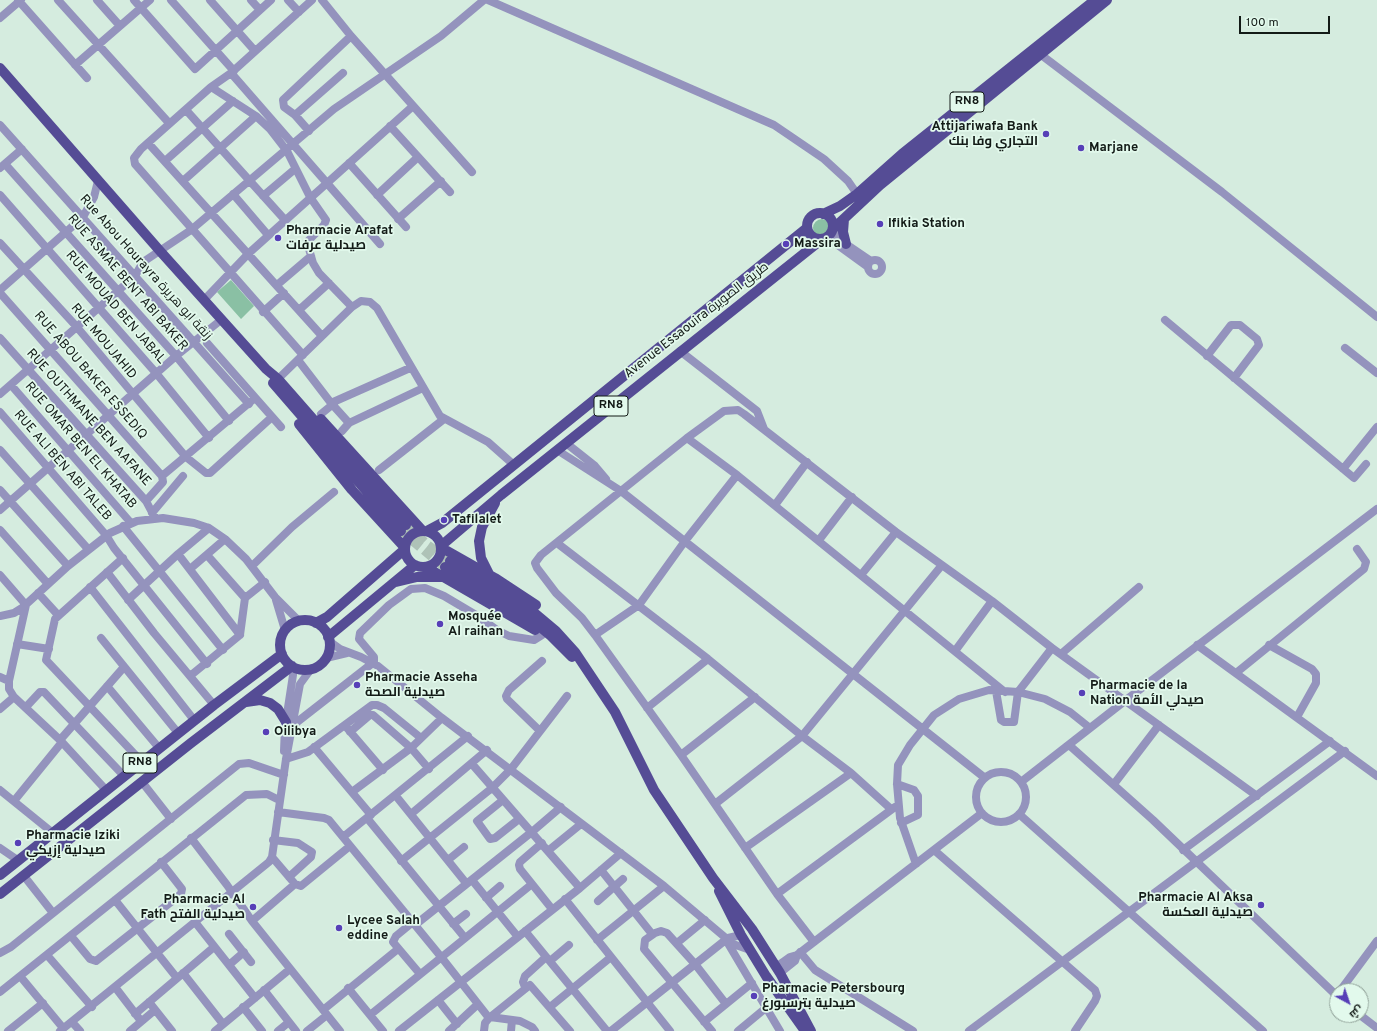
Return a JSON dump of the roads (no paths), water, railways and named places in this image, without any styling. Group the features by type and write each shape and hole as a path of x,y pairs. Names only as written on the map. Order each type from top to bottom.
{"main road":[{"name":"Avenue Essaouira طريق الصويرة","path":"442,547 500,495 829,234 880,185 1095,0"},
{"name":"Avenue Essaouira طريق الصويرة","path":"824,214 840,206 857,194 902,154 1107,0"},
{"path":"0,68 221,320 266,369 278,379 291,400 293,416 318,450 364,505 405,549 408,559 415,565 426,567 447,578 542,635 561,641"},
{"name":"RN8","path":"807,228 810,218 816,214 824,214"},
{"path":"807,228 810,235 829,234 830,217 824,214"},
{"path":"844,219 843,232 846,244"},
{"name":"Avenue Essaouira طريق الصويرة","path":"425,531 442,523 807,228"},
{"path":"266,369 271,381 291,400 403,528"},
{"path":"291,400 310,408 425,531 437,536 442,547 489,574 539,608 556,623 561,641"},
{"path":"489,574 480,552 480,535 488,515 500,495"},
{"path":"316,623 327,617 405,549 407,541 412,535 425,531"},
{"path":"426,567 436,562 442,547"},
{"path":"447,564 532,610 580,659 615,712 654,790 713,878 752,928 779,972 811,1031"},
{"path":"329,639 389,585 415,565"},
{"path":"389,585 417,577 447,578"},
{"path":"299,621 316,623 324,630 329,639 329,650 326,658 320,665 311,669 302,670 292,667 282,654 280,641 285,630 299,621"},
{"name":"RN8","path":"0,874 19,861 194,720 282,654"},
{"name":"RN8","path":"0,894 244,702 292,667"},
{"path":"244,702 255,700 270,703 278,709 289,724"},
{"path":"713,878 750,950 769,981 805,1031"},
{"path":"741,935 752,928"},
{"path":"769,981 776,980 779,972"}],"street":[{"path":"58,0 169,123"},
{"path":"97,0 120,26"},
{"path":"134,0 195,69 271,0"},
{"path":"75,65 150,0"},
{"path":"171,0 380,244"},
{"path":"210,0 255,51"},
{"path":"251,0 260,10"},
{"path":"288,0 299,12"},
{"path":"312,0 232,72 169,123 149,144 141,149 134,158 136,166 263,312 300,357 331,404 350,423"},
{"path":"322,0 351,36 472,172"},
{"path":"0,394 135,276 143,262 191,230 249,180 287,151 360,90 386,75 441,36 484,0"},
{"path":"488,0 756,115 824,158 848,181 857,194"},
{"path":"0,18 20,1 87,78"},
{"path":"309,132 295,115 284,106 283,100 351,36"},
{"path":"1036,52 1222,192 1377,317"},
{"path":"295,115 343,73"},
{"path":"211,88 256,116 270,129 287,151 310,197 326,220 324,225 307,242 311,256 317,270 352,307"},
{"path":"165,161 233,101"},
{"path":"204,300 268,235 413,106"},
{"path":"186,110 285,220"},
{"path":"183,181 256,116"},
{"name":"Rue Abou Hourayra زنقة ابو هريرة","path":"0,125 194,342 252,401"},
{"path":"390,126 450,192"},
{"path":"149,144 249,253 322,336"},
{"path":"2,166 22,150"},
{"path":"377,195 418,157"},
{"path":"349,163 406,227"},
{"name":"RUE ASMAE BENT ABI BAKER","path":"2,166 66,232 176,356 229,421"},
{"path":"263,196 295,169"},
{"path":"0,291 83,217 94,197 98,181"},
{"path":"398,219 441,181"},
{"path":"233,194 268,235"},
{"name":"RUE MOUAD BEN JABAL","path":"0,195 156,373 209,438"},
{"path":"829,234 846,244 870,264 829,234"},
{"name":"RUE MOUJAHID","path":"0,244 76,326 132,395 186,457 206,473 209,473 272,417"},
{"path":"277,285 311,256"},
{"path":"299,310 329,283"},
{"name":"RUE ABOU BAKER ESSEDIQ","path":"0,291 162,476"},
{"path":"263,312 284,293"},
{"path":"278,379 352,307 361,301 366,301 374,305 437,412 444,419 488,442 514,465"},
{"path":"0,510 156,373 221,320"},
{"path":"1165,320 1354,478 1366,464"},
{"path":"1207,356 1231,325 1240,325 1257,339 1259,345 1234,378"},
{"name":"RUE OUTHMANE BEN AAFANE","path":"0,338 146,501 153,515"},
{"path":"207,343 252,401 272,417 281,427"},
{"path":"1345,348 1377,372"},
{"path":"680,351 757,411 764,429"},
{"path":"321,414 331,404 410,368"},
{"name":"RUE OMAR BEN EL KHATAB","path":"10,384 127,524 160,571 223,650"},
{"path":"342,431 350,423 423,388"},
{"path":"146,501 163,482 162,476 252,401"},
{"path":"814,942 777,894 681,755 595,635 582,618 556,593 537,568 535,563 538,558 687,438 718,415 731,409 738,410 764,429 896,532 992,601 1052,648 1126,700 1256,796"},
{"name":"RUE ALI BEN ABI TALEB","path":"0,412 49,467 106,535 122,558 146,586 207,664"},
{"path":"379,470 444,419"},
{"path":"1343,469 1377,427"},
{"path":"687,438 737,475 819,540 904,612 955,651 1001,691 1001,720 1004,722 1015,721 1018,692 1052,648"},
{"path":"566,443 595,466 606,479 924,729 984,778"},
{"path":"0,450 88,549"},
{"path":"557,450 591,472 606,479"},
{"path":"774,505 807,462"},
{"path":"595,635 639,604 685,541 737,475"},
{"path":"153,515 183,476"},
{"path":"0,490 68,566"},
{"path":"252,566 292,527 334,492"},
{"path":"819,540 852,497"},
{"path":"1021,782 1197,645 1377,509"},
{"path":"0,616 14,613 26,605 68,566 106,535 127,524 153,515 186,520 209,528 226,539 252,566 275,597 299,621"},
{"path":"128,600 146,586 178,554 209,528"},
{"path":"0,530 48,584"},
{"path":"861,575 896,532"},
{"path":"190,569 226,539"},
{"path":"557,543 639,604 802,736 894,807 916,864"},
{"path":"1236,673 1364,570 1366,562 1357,549"},
{"path":"178,554 240,635"},
{"path":"207,554 245,598"},
{"path":"122,558 58,615 53,622 47,663 142,762"},
{"path":"715,804 802,736 854,675 942,565"},
{"path":"108,572 128,600 214,705"},
{"path":"0,575 26,605"},
{"path":"190,676 207,664 240,635 245,598 264,582"},
{"path":"90,587 194,720"},
{"path":"1061,654 1139,587"},
{"path":"289,724 373,663 374,658 359,639 360,633 378,614 404,593 416,588 429,589 455,601 502,634 534,640 542,635"},
{"path":"38,593 58,615"},
{"path":"275,597 285,630"},
{"path":"955,651 992,601"},
{"path":"26,605 9,681 9,689 14,697 61,741 106,790"},
{"path":"101,638 178,733"},
{"path":"329,639 347,653 373,663 442,718 511,768 581,824 664,886 727,939 737,946 750,950"},
{"path":"17,644 49,649"},
{"path":"1197,645 1345,751 1377,776"},
{"path":"1269,645 1312,669 1316,674 1316,683 1297,717"},
{"path":"326,658 347,653"},
{"path":"647,708 708,659"},
{"path":"540,731 509,702 506,696 509,690 542,661"},
{"path":"14,801 74,723 124,667"},
{"path":"289,724 293,675 292,667"},
{"path":"20,976 43,1003 62,1030 269,862 272,857 273,840 284,775 286,759 284,745 300,684 311,669"},
{"path":"0,677 9,681"},
{"path":"108,686 159,748"},
{"path":"26,707 40,692 44,692 124,776"},
{"path":"777,894 894,807 898,765 910,745 934,715 960,699 981,692 1018,692 1045,699 1057,704 1090,728"},
{"path":"401,861 492,788 511,768 567,696"},
{"path":"681,755 754,696"},
{"path":"0,709 14,697"},
{"path":"347,728 368,706 377,705 384,708 421,738"},
{"path":"286,759 308,752 314,747 370,715 374,715 410,748 429,769"},
{"path":"352,792 410,748 442,718"},
{"path":"1114,784 1159,725"},
{"path":"347,728 382,770"},
{"path":"343,837 396,796 468,736"},
{"path":"1183,850 1330,741"},
{"path":"1069,745 1114,784 1329,988"},
{"path":"314,747 352,792 401,861 465,938"},
{"path":"412,814 487,750"},
{"path":"969,1031 1129,910 1345,751"},
{"path":"0,953 241,763 249,763 284,775"},
{"path":"472,764 519,820 532,831 549,850 580,888"},
{"path":"745,848 851,773"},
{"path":"995,773 1007,773 1012,774 1021,782 1026,798 1019,814 1007,821 1000,822 993,821 982,813 977,803 976,793 984,778 995,773"},
{"path":"142,782 171,819"},
{"path":"897,784 914,790 918,796 918,815 901,823"},
{"path":"0,790 53,833"},
{"path":"0,992 248,794 267,794 280,800"},
{"path":"396,796 448,860 486,898 518,937"},
{"path":"503,800 477,821 490,839 495,838 519,820"},
{"path":"420,974 398,949 393,942 394,938 438,906 560,807"},
{"path":"278,812 327,818 490,1018 512,1020 532,1027 535,1031"},
{"path":"779,972 793,963 799,954 814,942 982,813"},
{"path":"1019,814 1129,910 1263,1031"},
{"path":"549,850 581,824"},
{"path":"191,838 252,921 340,1031"},
{"path":"273,840 298,843 312,852 311,857 289,877"},
{"path":"542,843 519,864 520,869 552,909"},
{"path":"272,857 295,884 299,886 303,885 350,846"},
{"path":"448,860 464,847"},
{"path":"0,848 19,861"},
{"path":"934,850 1097,992 1095,1001 1075,1031"},
{"path":"403,1030 438,1000 580,888 621,853"},
{"path":"71,936 94,962 182,892 182,889 161,862"},
{"path":"601,870 652,934"},
{"path":"24,876 52,913"},
{"path":"598,901 623,879"},
{"path":"252,921 295,884"},
{"path":"370,1015 532,884"},
{"path":"486,898 500,886"},
{"path":"597,940 664,886"},
{"path":"565,899 670,1031"},
{"path":"115,900 157,953 223,1024"},
{"path":"453,924 466,914"},
{"path":"677,942 705,920"},
{"path":"195,922 255,998"},
{"path":"525,931 571,989 607,1031"},
{"path":"712,1031 671,983 643,946 644,940 652,934 664,932 677,942 696,964 726,1004"},
{"path":"229,934 251,962"},
{"path":"611,1031 727,939 741,935"},
{"path":"727,939 780,1031"},
{"path":"1346,983 1377,941"},
{"path":"525,987 523,982 524,976 569,945"},
{"path":"135,1014 214,947"},
{"path":"308,1031 348,988 398,949"},
{"path":"229,965 244,952"},
{"path":"779,972 790,957 799,954"},
{"path":"799,954 815,970 913,1031"},
{"path":"47,955 92,1007"},
{"path":"550,1007 611,957"},
{"path":"793,963 815,970"},
{"path":"215,1031 290,969"},
{"path":"704,1022 752,983"},
{"path":"484,1031 485,1023 490,1018 525,987 530,985 570,1031"},
{"path":"115,988 141,1022"},
{"path":"348,988 383,1031"},
{"path":"264,990 296,1031"},
{"path":"438,1000 457,1024"},
{"path":"149,1002 172,1031"},
{"path":"8,1031 43,1003"},
{"path":"449,1031 478,1004"},
{"path":"243,1007 262,1031"},
{"path":"738,1031 767,1007"},
{"path":"130,1031 155,1010"},
{"path":"511,1031 512,1020"},
{"path":"72,1022 80,1031"},
{"path":"278,1031 289,1022"},
{"path":"1369,1022 1377,1028"},
{"path":"746,1024 752,1031"}],"tunnel":[{"path":"406,525 427,545 450,561"},
{"path":"401,531 445,567"}],"place":[{"name":"Attijariwafa Bank التجاري وفا بنك","path":"1046,134"},
{"name":"Marjane","path":"1081,148"},
{"name":"Ifikia Station","path":"880,224"},
{"name":"Pharmacie Arafat صيدلية عرفات","path":"278,238"},
{"name":"Massira","path":"786,244"},
{"name":"Tafilalet","path":"444,520"},
{"name":"Mosquée Al raihan","path":"440,624"},
{"name":"Pharmacie Asseha صيدلية الصحة","path":"357,685"},
{"name":"Pharmacie de la Nation صيدلي الأمة","path":"1082,693"},
{"name":"Oilibya","path":"266,732"},
{"name":"Pharmacie Iziki صيدلية إزيكي","path":"18,843"},
{"name":"Pharmacie Al Aksa صيدلية العكسة","path":"1261,905"},
{"name":"Pharmacie Al Fath صيدلية الفتح","path":"253,907"},
{"name":"Lycee Salah eddine","path":"339,928"},
{"name":"Pharmacie Petersbourg صيدلية بترسبورغ","path":"754,996"}]}
